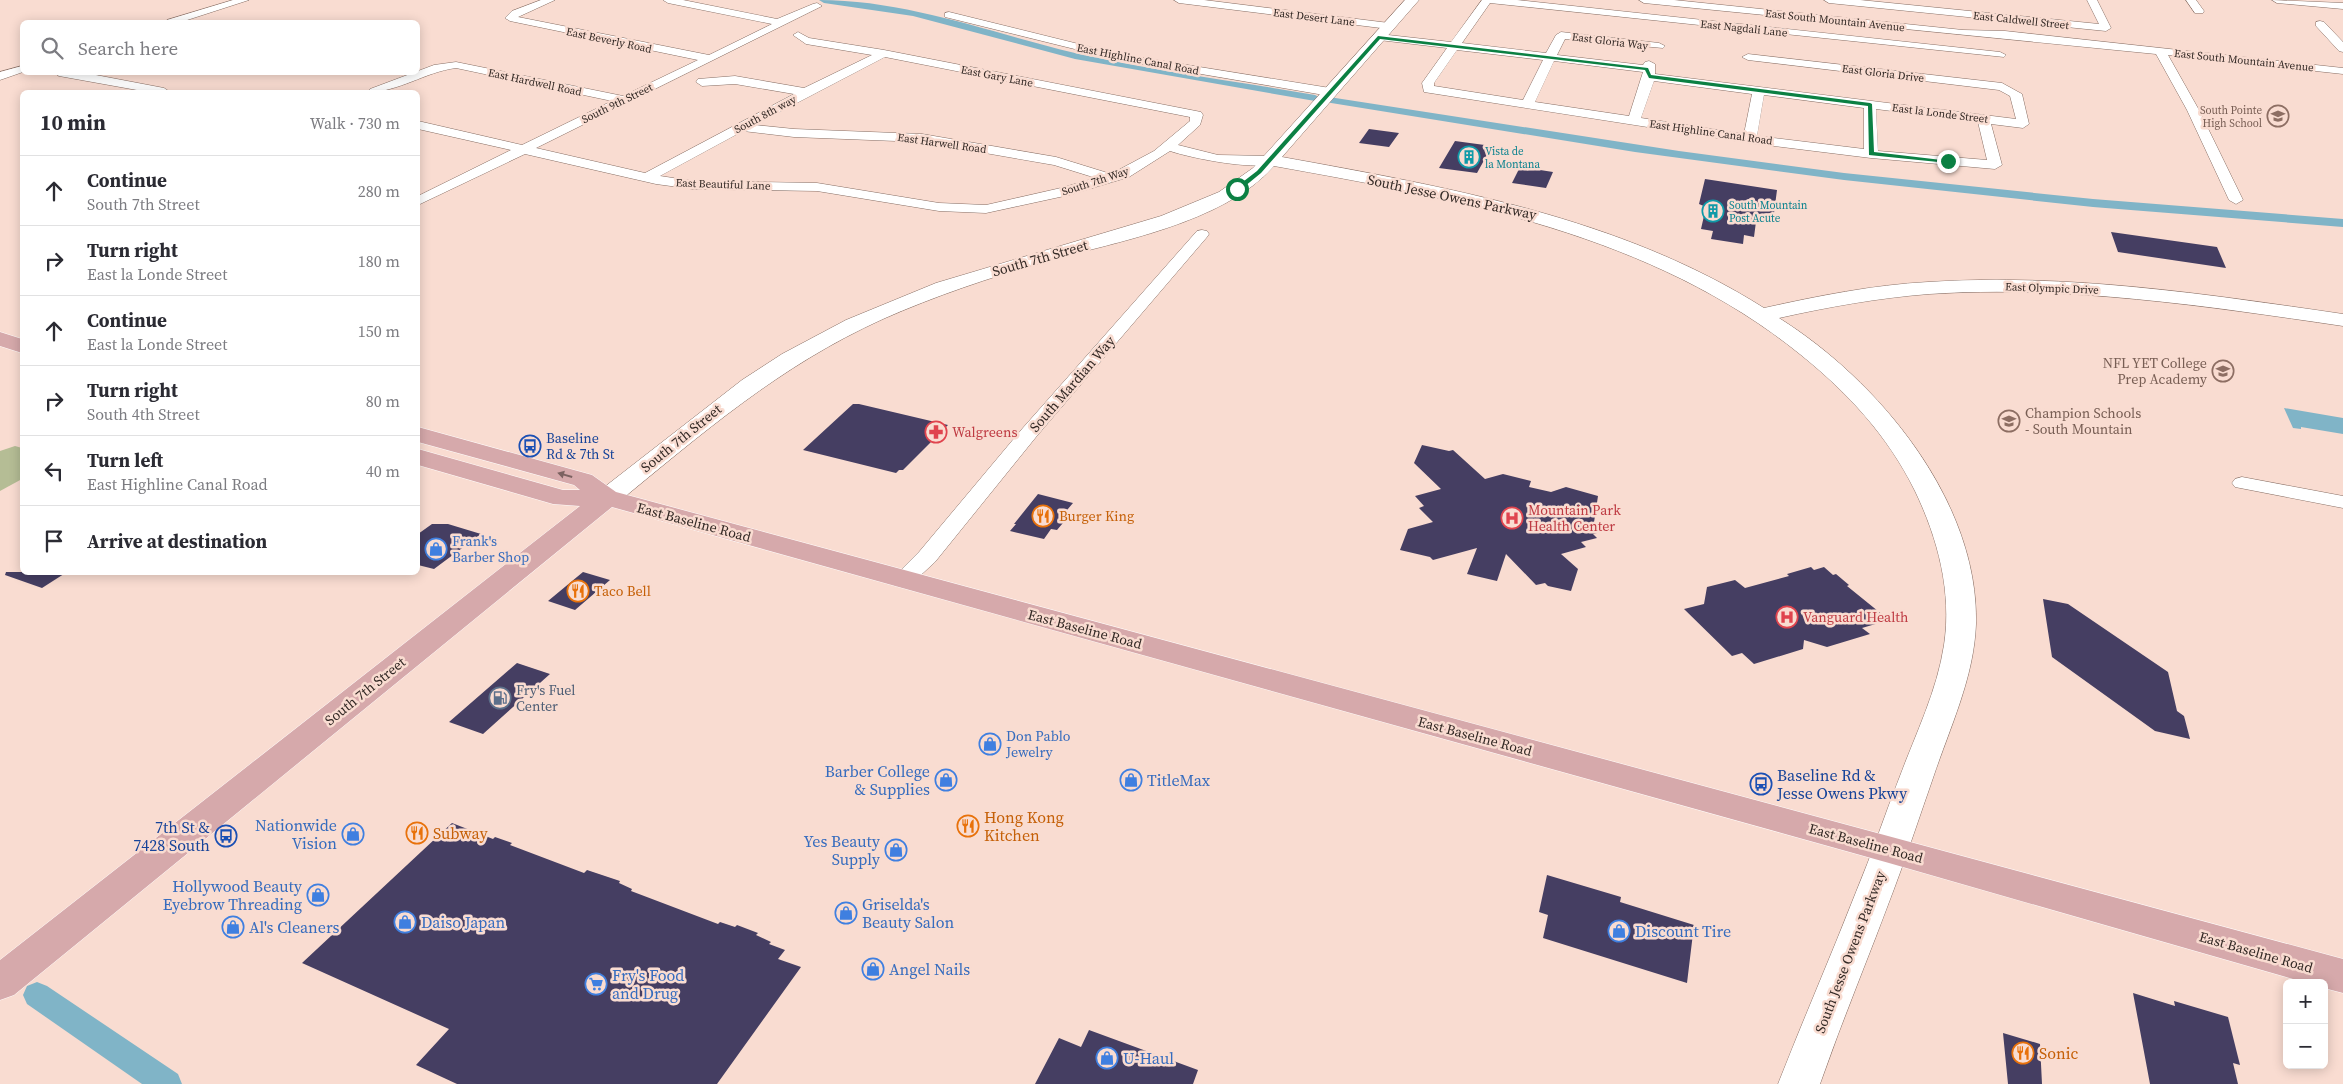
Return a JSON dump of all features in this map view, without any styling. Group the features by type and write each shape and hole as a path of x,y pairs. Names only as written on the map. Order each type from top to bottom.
{"main road":[{"path":"0,320 20,326"},
{"path":"0,340 20,345"},
{"name":"East Baseline Road","path":"420,435 583,480 607,498"},
{"name":"East Baseline Road","path":"420,458 562,498 607,498 1889,849 2343,976"},
{"name":"South 7th Street","path":"0,983 607,498"}],"street":[{"path":"180,20 244,0"},
{"name":"East Beverly Road","path":"550,0 516,13 510,18 630,44 710,58"},
{"path":"668,0 778,22"},
{"name":"East Desert Lane","path":"1179,0 1389,26"},
{"name":"South 7th Street","path":"607,498 751,384 810,348 850,327 953,283 1128,232 1196,210 1237,189 1259,172 1412,0"},
{"path":"1455,46 1488,0"},
{"name":"East Nagdali Lane","path":"1488,0 1663,33 1709,25 1750,48 2003,69 1996,34"},
{"name":"East South Mountain Avenue","path":"1644,0 1713,5 2159,50 2343,71"},
{"name":"East South Mountain Avenue","path":"1678,0 1713,5"},
{"name":"East Caldwell Street","path":"1829,0 2106,28 2092,0"},
{"name":"East Caldwell Street","path":"1876,0 1905,8"},
{"path":"2192,0 2199,11"},
{"path":"2277,0 2343,6"},
{"name":"East Caldwell Street","path":"1937,11 1959,10 1979,4"},
{"path":"1709,25 1713,5"},
{"name":"South 9th Street","path":"420,200 778,25 778,22 817,6"},
{"name":"East Highline Canal Road","path":"949,15 1119,57 1330,92"},
{"path":"2320,24 2343,49"},
{"path":"1634,121 1652,56 1663,33"},
{"name":"East Gloria Way","path":"1551,58 1561,35 1663,33"},
{"name":"East Gary Lane","path":"798,35 806,41 884,53 1197,115"},
{"name":"East la Londe Street","path":"1379,37 1551,58 1648,73 1743,84 1758,90 2023,124"},
{"name":"East Highline Canal Road","path":"1455,46 1428,83 1428,88 1527,105 1750,138 1871,154 1995,165 1983,118"},
{"name":"East Gloria Drive","path":"1750,48 2002,87 2016,94 2023,124"},
{"path":"2159,50 2193,110 2236,200"},
{"name":"South 8th way","path":"647,178 740,126 884,53"},
{"path":"1527,105 1551,58"},
{"name":"East Hardwell Road","path":"379,90 448,65 623,100"},
{"path":"0,76 20,70"},
{"path":"76,75 154,90"},
{"path":"702,82 734,80 806,92"},
{"path":"1750,138 1758,90"},
{"path":"1870,104 1871,154"},
{"name":"South 7th Way","path":"973,210 1038,198 1111,178 1148,162 1196,122 1197,115"},
{"name":"East Beautiful Lane","path":"420,125 647,178 694,185 817,187 973,210"},
{"name":"East Harwell Road","path":"740,126 794,132 922,138 1056,161 1111,178"},
{"path":"1169,146 1181,151 1207,151 1249,162 1270,160"},
{"name":"South Jesse Owens Parkway","path":"1270,160 1472,199 1557,222 1615,242 1661,261 1710,285 1761,315 1830,367 1867,403 1892,432 1909,456 1926,487 1946,532 1955,561 1960,609 1960,642 1956,665 1943,705 1799,1084"},
{"name":"South Mardian Way","path":"902,580 927,557 1029,433 1202,234"},
{"name":"East Olympic Drive","path":"1761,315 1832,300 1900,291 2034,286 2163,295 2343,320"},
{"path":"2242,483 2343,502"}],"green space":[{"path":"15,446 20,447 20,480 0,491 0,451"}],"water":[{"path":"2284,408 2343,418 2343,434 2301,427 2301,429 2293,428"}],"building":[{"path":"1369,129 1399,133 1389,147 1359,143"},
{"path":"1455,141 1492,146 1477,173 1439,168"},
{"path":"1520,167 1553,172 1546,188 1512,183"},
{"path":"1705,179 1777,190 1774,213 1757,214 1754,237 1744,235 1743,244 1711,239 1713,231 1701,229 1706,207 1699,204"},
{"path":"2111,232 2217,247 2226,268 2118,252"},
{"name":"Walgreens","path":"853,404 948,425 903,470 899,470 896,473 803,450"},
{"name":"Mountain Park Health Center","path":"1422,445 1449,451 1453,450 1485,479 1503,474 1531,481 1529,487 1551,492 1566,487 1598,496 1593,529 1597,533 1593,534 1597,538 1581,542 1586,547 1561,554 1578,569 1571,591 1548,586 1545,583 1536,585 1506,554 1497,581 1467,574 1477,548 1433,560 1430,557 1400,550 1408,529 1433,522 1419,508 1424,506 1415,496 1441,489 1414,463"},
{"name":"Burger King","path":"1038,494 1073,503 1062,516 1068,517 1057,530 1051,529 1044,539 1010,531 1016,524 1014,524"},
{"name":"Frank's Barber Shop","path":"432,524 448,524 481,534 434,569 420,566 420,533"},
{"name":"Vanguard Health","path":"1811,567 1814,570 1824,567 1833,575 1836,574 1849,585 1847,586 1889,620 1862,628 1870,634 1827,647 1804,640 1803,649 1754,664 1742,653 1732,656 1684,609 1704,604 1707,587 1735,580 1745,588 1789,576 1787,574"},
{"path":"6,572 20,572 20,575 62,575 42,588 5,575"},
{"name":"Taco Bell","path":"583,572 610,580 575,610 548,601"},
{"path":"2043,599 2068,604 2168,672 2177,711 2184,716 2190,739 2155,731 2052,657"},
{"name":"Fry's Fuel Center","path":"517,663 550,674 483,734 449,722"},
{"name":"Fry's Food and Drug","path":"452,823 493,839 495,837 512,843 510,845 584,873 587,870 620,881 619,883 632,889 631,891 718,924 720,922 735,927 737,925 758,933 756,935 771,942 769,944 785,950 778,959 801,967 717,1084 457,1084 416,1065 449,1029 302,963"},
{"name":"Discount Tire","path":"1547,875 1621,897 1620,902 1694,925 1687,983 1543,938 1548,915 1539,912"},
{"path":"2133,993 2175,1006 2174,1001 2228,1017 2240,1065 2233,1063 2238,1084 2150,1084"},
{"name":"U-Haul","path":"1089,1030 1198,1070 1193,1084 1035,1084 1059,1038 1081,1047"},
{"name":"Sonic","path":"2003,1033 2040,1044 2042,1084 2008,1084"}],"waterway":[{"path":"824,0 914,13 1075,56 1315,98"},
{"path":"1329,100 1679,155 1844,176 2093,203 2343,223"},
{"path":"37,995 167,1084"}],"place":[{"name":"South Pointe High School","path":"2278,116"},
{"name":"Vista de la Montana","path":"1469,157"},
{"name":"South Mountain Post Acute","path":"1713,211"},
{"name":"NFL YET College Prep Academy","path":"2223,371"},
{"name":"Champion Schools - South Mountain","path":"2009,421"},
{"name":"Walgreens","path":"936,432"},
{"name":"Baseline Rd & 7th St","path":"530,446"},
{"name":"Burger King","path":"1043,516"},
{"name":"Mountain Park Health Center","path":"1512,518"},
{"name":"Frank's Barber Shop","path":"436,549"},
{"name":"Taco Bell","path":"578,591"},
{"name":"Vanguard Health","path":"1787,617"},
{"name":"Fry's Fuel Center","path":"500,698"},
{"name":"Don Pablo Jewelry","path":"990,744"},
{"name":"Barber College & Supplies","path":"946,780"},
{"name":"TitleMax","path":"1131,780"},
{"name":"Baseline Rd & Jesse Owens Pkwy","path":"1761,784"},
{"name":"Hong Kong Kitchen","path":"968,826"},
{"name":"Subway","path":"417,833"},
{"name":"Nationwide Vision","path":"353,834"},
{"name":"7th St & 7428 South","path":"226,836"},
{"name":"Yes Beauty Supply","path":"896,850"},
{"name":"Hollywood Beauty Eyebrow Threading","path":"318,895"},
{"name":"Griselda's Beauty Salon","path":"846,913"},
{"name":"Daiso Japan","path":"405,922"},
{"name":"Al's Cleaners","path":"233,927"},
{"name":"Discount Tire","path":"1619,931"},
{"name":"Angel Nails","path":"873,969"},
{"name":"Fry's Food and Drug","path":"596,984"},
{"name":"Sonic","path":"2023,1053"},
{"name":"U-Haul","path":"1107,1058"}],"route":[{"path":"1237,189 1259,172 1379,37 1648,69 1649,76 1870,104 1871,154 1948,161"}]}
